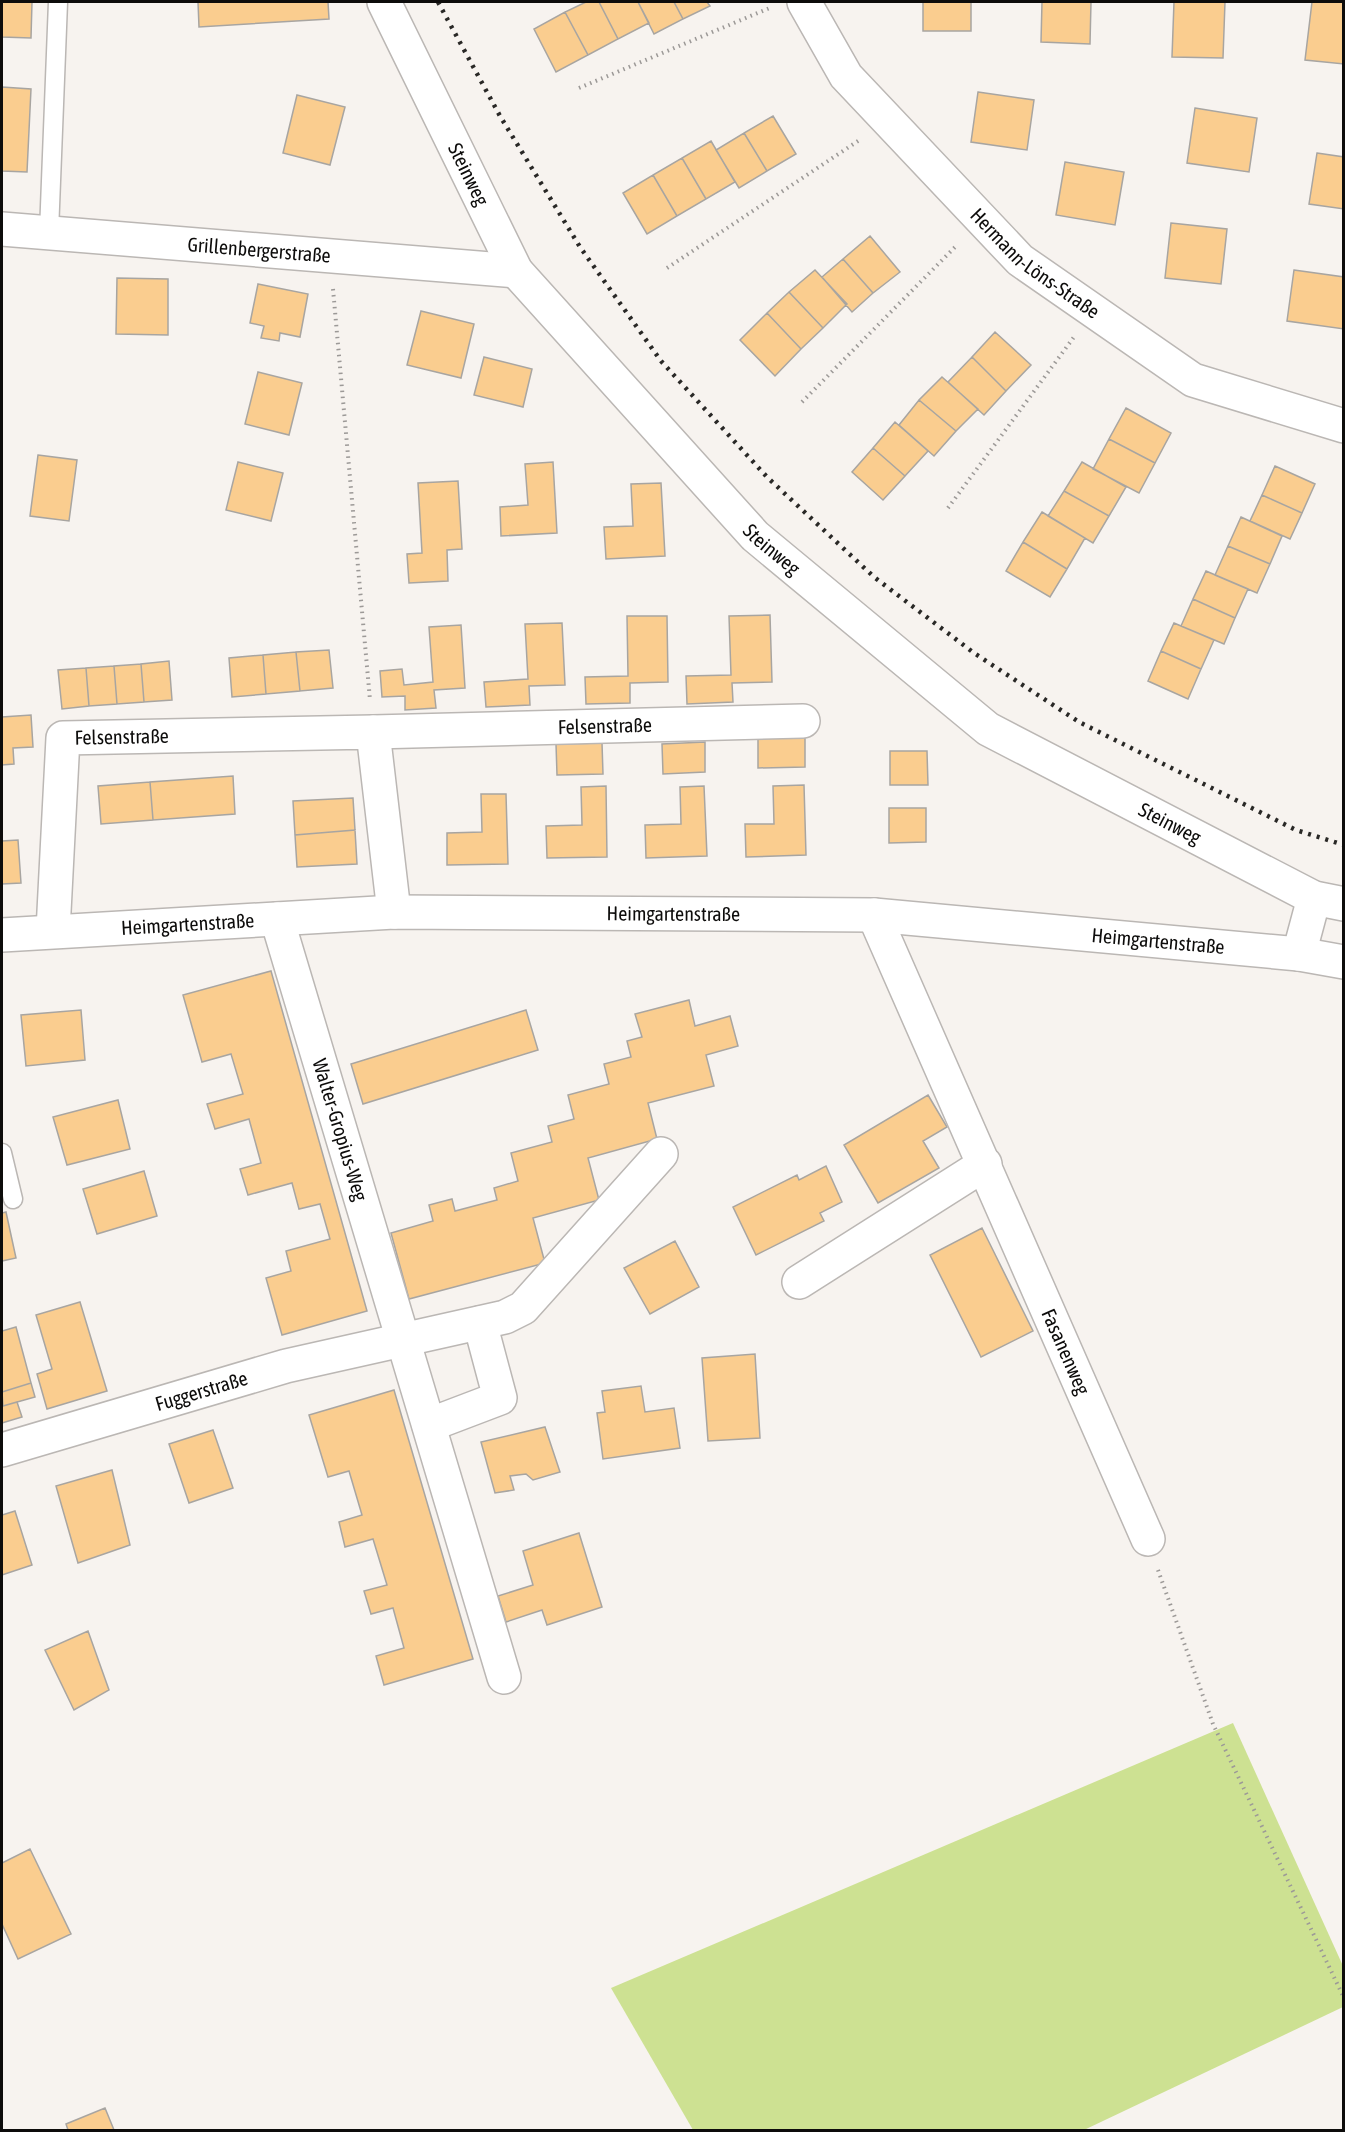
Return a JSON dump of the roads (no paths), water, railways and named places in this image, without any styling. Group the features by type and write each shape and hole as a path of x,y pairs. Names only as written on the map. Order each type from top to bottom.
{"street":[{"name":"Steinweg","path":"384,2 516,271 755,536 988,729 1329,901"},
{"name":"Hermann-Löns-Straße","path":"789,4 846,76 1020,260 1193,380 1344,426"},
{"name":"Grillenbergerstraße","path":"2,229 516,271"},
{"name":"Felsenstraße","path":"53,932 63,738 803,721"},
{"path":"373,732 394,912"},
{"path":"1299,954 1329,901"},
{"name":"Heimgartenstraße","path":"2,935 394,912 874,915 1299,954 1344,962"},
{"name":"Fasanenweg","path":"874,915 1148,1539"},
{"name":"Walter-Gropius-Weg","path":"277,919 504,1677"},
{"path":"404,1341 505,1317 523,1308 661,1154"},
{"path":"799,1282 985,1164"},
{"path":"429,1425 500,1398 480,1323"},
{"name":"Fuggerstraße","path":"2,1450 286,1366 404,1341"}],"lane":[{"path":"49,232 58,2"},
{"path":"2,1153 13,1199"}],"railway":[{"path":"438,2 500,116 580,247 661,361 767,477 874,577 974,653 1079,722 1296,830 1344,845"}]}
